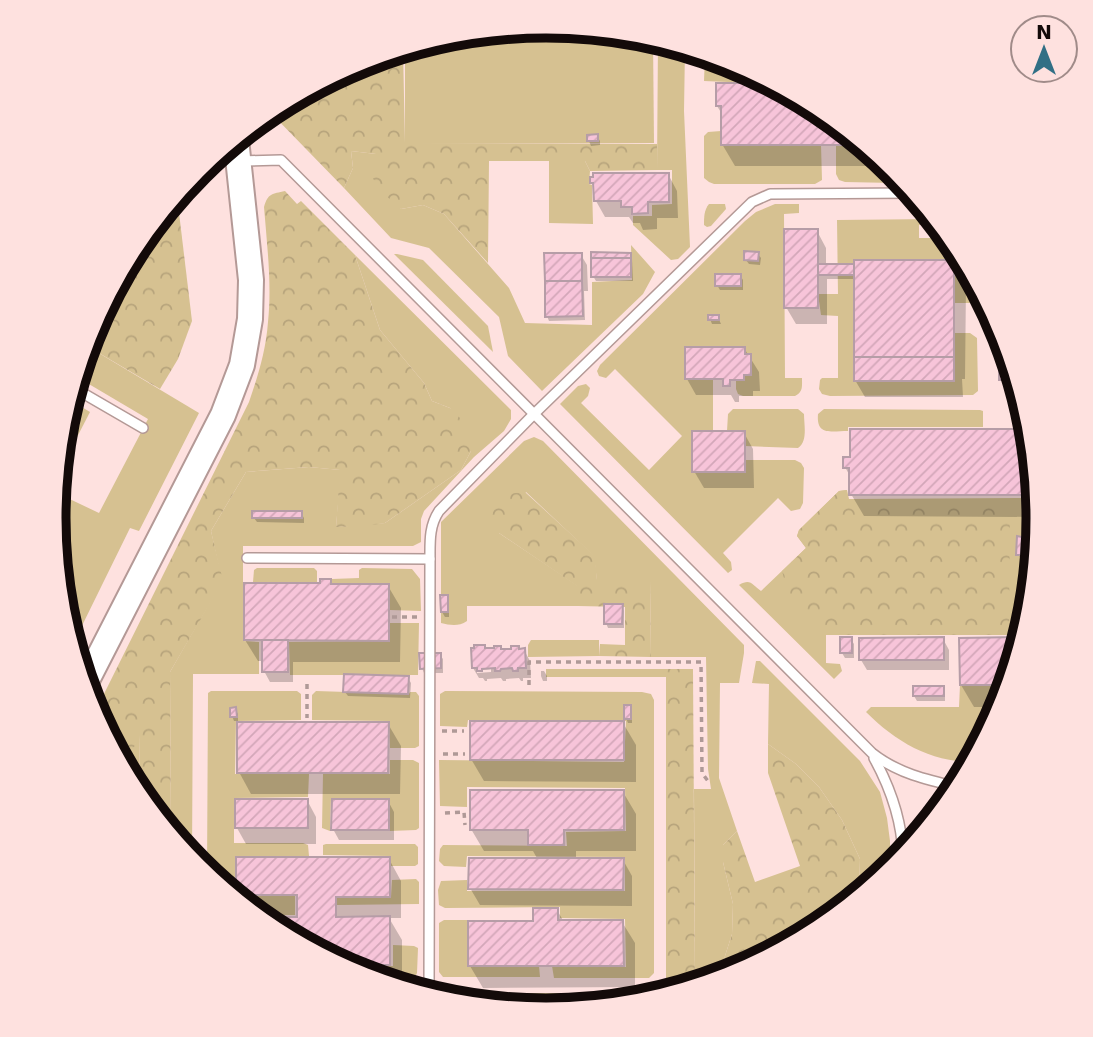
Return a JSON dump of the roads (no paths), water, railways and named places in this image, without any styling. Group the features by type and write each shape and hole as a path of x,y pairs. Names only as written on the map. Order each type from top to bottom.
{"street":[{"path":"91,671 223,415 242,365 250,318 251,280 238,151"}],"lane":[{"path":"239,150 281,160 872,753 898,770 946,785"},
{"path":"429,984 430,559 431,526 439,511 740,213 760,198 770,194 899,193"},
{"path":"83,393 143,428"},
{"path":"247,558 430,559"},
{"path":"872,753 891,790 903,839"}]}
